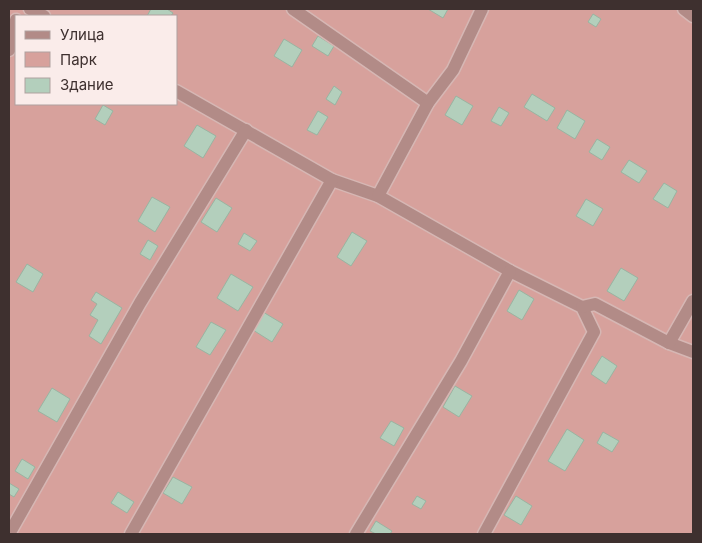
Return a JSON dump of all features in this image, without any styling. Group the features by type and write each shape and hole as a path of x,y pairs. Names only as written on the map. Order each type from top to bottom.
{"lane":[{"path":"30,9 42,15"},
{"path":"293,9 428,103"},
{"path":"378,196 428,103 453,70 482,9"},
{"path":"684,9 693,16"},
{"path":"9,50 15,28"},
{"path":"178,92 332,180 378,196 510,271 582,307 594,332 484,534"},
{"path":"9,534 140,303 246,130"},
{"path":"131,534 332,180"},
{"path":"356,534 461,361 510,271"},
{"path":"669,343 693,300"},
{"path":"582,307 594,304 669,343 693,352"}],"green space":[{"path":"9,9 693,9 693,534 9,534"}],"building":[{"path":"151,9 167,9 173,13 172,15 148,15"},
{"path":"428,9 448,9 443,18"},
{"path":"593,14 601,19 596,27 588,22"},
{"path":"318,36 334,46 328,56 312,46"},
{"path":"284,39 302,50 292,67 274,56"},
{"path":"334,86 342,92 335,105 326,99"},
{"path":"532,94 555,108 547,121 524,107"},
{"path":"456,96 473,106 462,125 445,115"},
{"path":"103,105 113,111 105,125 95,119"},
{"path":"499,107 509,113 501,126 491,121"},
{"path":"567,110 585,121 575,139 557,128"},
{"path":"318,111 328,117 317,135 307,130"},
{"path":"197,125 216,136 203,158 184,146"},
{"path":"597,139 610,147 602,160 589,152"},
{"path":"629,160 647,171 639,183 621,172"},
{"path":"664,183 677,191 668,208 653,199"},
{"path":"152,197 170,207 155,232 138,221"},
{"path":"216,198 232,208 217,232 201,222"},
{"path":"586,199 603,209 593,226 576,216"},
{"path":"352,232 367,241 351,266 337,257"},
{"path":"244,233 257,241 250,251 238,244"},
{"path":"148,240 158,246 150,260 140,254"},
{"path":"27,264 43,274 33,292 16,282"},
{"path":"621,268 638,278 624,301 607,291"},
{"path":"231,274 253,287 238,311 217,298"},
{"path":"519,290 534,299 522,320 507,311"},
{"path":"96,292 122,308 101,344 89,336 98,320 90,315 97,304 91,300"},
{"path":"263,312 283,324 272,342 253,330"},
{"path":"211,322 226,330 210,355 196,347"},
{"path":"602,356 617,366 606,384 591,374"},
{"path":"455,386 472,396 459,417 443,407"},
{"path":"52,388 70,399 57,422 38,411"},
{"path":"391,421 404,428 394,446 380,438"},
{"path":"567,429 584,440 565,471 548,461"},
{"path":"603,432 619,441 612,452 597,443"},
{"path":"22,459 35,467 28,479 15,471"},
{"path":"173,477 192,487 182,504 163,493"},
{"path":"9,483 19,489 14,497 9,494"},
{"path":"118,492 134,502 127,513 111,503"},
{"path":"417,496 426,501 421,509 412,504"},
{"path":"516,496 532,506 521,525 504,515"},
{"path":"376,521 392,531 390,534 376,534 370,531"}]}
